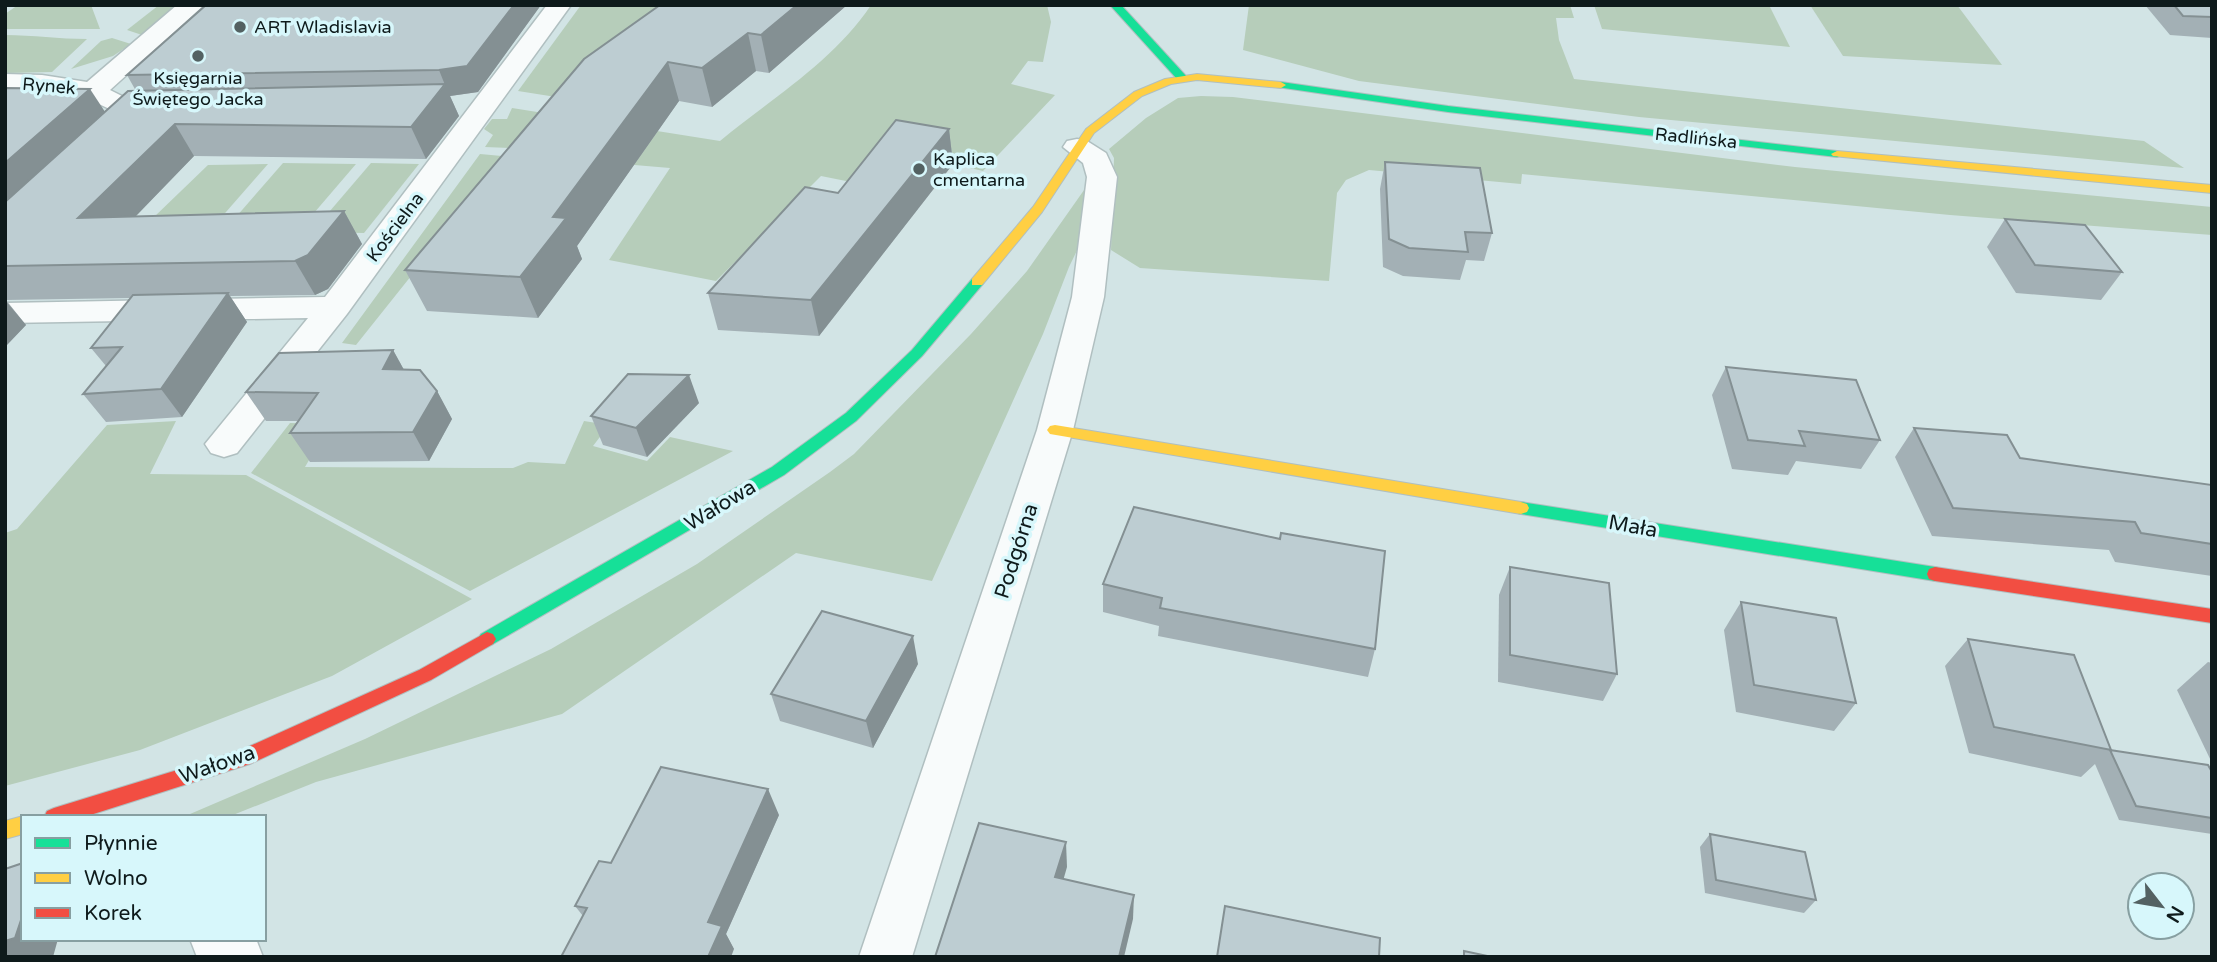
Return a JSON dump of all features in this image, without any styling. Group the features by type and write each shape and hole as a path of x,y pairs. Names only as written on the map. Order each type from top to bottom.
{"street":[{"path":"93,91 192,5"},
{"name":"Kościelna","path":"224,444 335,307 559,5"},
{"path":"1115,5 1182,78"},
{"name":"Wałowa","path":"69,815 243,758 425,675 778,471 851,417 917,353 1038,209 1077,146 1090,131 1138,94 1182,78"},
{"name":"Radlińska","path":"1182,78 1236,79 1475,112 1978,169 2212,189"},
{"name":"Rynek","path":"5,82 42,83 93,91 131,111 130,121 194,111"},
{"path":"450,107 490,100"},
{"name":"Podgórna","path":"885,957 1055,430 1088,297 1102,177 1096,159 1077,146"},
{"path":"5,313 335,307"},
{"name":"Mała","path":"1055,430 1745,545 2212,616"},
{"path":"218,941 237,957"}],"green space":[{"path":"18,5 91,5 100,29 5,29 5,14"},
{"path":"159,5 177,5 142,35 127,30"},
{"path":"581,5 690,5 556,97 518,91"},
{"path":"871,5 1047,5 1051,22 1043,62 1028,61 1011,84 1055,95 983,171 953,164 876,187 821,176 716,281 609,260 670,168 485,147 493,135 484,129 492,119 507,119 512,108 720,141 820,62 856,25"},
{"path":"1249,5 1570,5 1574,18 1556,18 1559,40 1574,79 2144,141 2184,168 1639,117 1359,81 1243,50"},
{"path":"1594,5 1769,5 1790,47 1602,29"},
{"path":"1810,5 1957,5 2002,65 1843,56"},
{"path":"5,35 87,39 52,72 5,73"},
{"path":"112,38 131,44 113,56 71,69 101,41"},
{"path":"1233,97 1795,167 2212,207 2212,235 1950,215 1522,174 1521,184 1369,170 1346,180 1337,193 1329,281 1140,268 1111,250 1114,158 1109,149 1146,118 1178,98"},
{"path":"480,154 546,160 423,261 356,345 342,343"},
{"path":"283,163 356,164 296,234 222,233"},
{"path":"371,163 419,164 364,233 312,232"},
{"path":"268,164 219,220 153,218 208,165"},
{"path":"1089,183 1084,236 932,581 796,553 562,714 316,782 233,815 188,815 365,739 551,649 697,564 854,454 971,334 1027,271"},
{"path":"176,421 150,474 246,475 472,599 332,676 140,750 5,786 5,533 17,529 107,425"},
{"path":"584,421 609,425 593,446 647,461 670,437 733,451 470,591 251,473 290,423 330,424 305,467 513,468 528,462 565,464"}],"building":[{"path":"206,5 514,5 467,66 439,70 127,75"},
{"path":"660,5 797,5 761,35 748,33 702,68 668,62 553,217 566,218 520,277 405,270 584,59"},
{"path":"2174,5 2212,5 2212,17 2183,16"},
{"path":"445,84 411,127 175,124 78,218 344,211 308,255 295,261 5,266 5,202 128,91"},
{"path":"5,88 90,89 5,163"},
{"path":"896,120 949,129 811,300 708,293 805,187 838,193"},
{"path":"1385,162 1480,168 1492,233 1465,232 1468,252 1409,248 1389,239"},
{"path":"2005,219 2085,225 2122,272 2035,265"},
{"path":"228,293 161,389 83,394 122,347 91,348 133,295"},
{"path":"393,350 383,369 420,370 437,391 413,432 290,433 318,393 246,392 279,353"},
{"path":"1726,367 1856,380 1880,440 1799,431 1805,446 1748,440"},
{"path":"628,374 689,375 636,428 591,416"},
{"path":"1914,428 2007,435 2020,458 2212,485 2212,544 2141,533 2135,522 1953,508"},
{"path":"1134,507 1280,539 1281,533 1385,551 1375,649 1160,608 1162,598 1103,584"},
{"path":"1510,567 1609,583 1617,674 1510,655"},
{"path":"1741,602 1836,618 1856,703 1754,685"},
{"path":"822,611 913,636 866,721 771,694"},
{"path":"1968,639 2074,655 2111,750 1994,727"},
{"path":"2110,750 2208,765 2212,772 2212,818 2136,806"},
{"path":"661,767 768,789 708,922 722,926 708,957 561,957 587,908 575,906 599,861 611,863"},
{"path":"979,823 1066,842 1055,877 1134,895 1119,957 935,957"},
{"path":"1710,834 1805,852 1816,900 1716,880"},
{"path":"21,864 21,920 15,938 5,941 5,869"},
{"path":"1225,906 1380,938 1379,957 1217,957"},
{"path":"1464,951 1492,957 1464,957"}],"traffic: fast":[{"path":"1115,5 1182,78"},
{"path":"1281,85 1448,109 1837,154"},
{"path":"487,639 778,471 851,417 917,353 977,282"},
{"path":"1521,508 1935,574"}],"traffic: slow":[{"path":"977,282 1038,209 1090,131 1138,94 1169,81 1197,77 1281,85"},
{"path":"1837,154 2212,189"},
{"path":"1055,430 1521,508"},
{"path":"5,830 21,826"}],"traffic: jam":[{"path":"1935,574 2212,616"},
{"path":"60,815 243,758 425,675 487,639"}],"place":[{"name":"ART Wladislavia","path":"240,27"},
{"name":"Księgarnia Świętego Jacka","path":"198,56"},
{"name":"Kaplica cmentarna","path":"919,169"}]}
